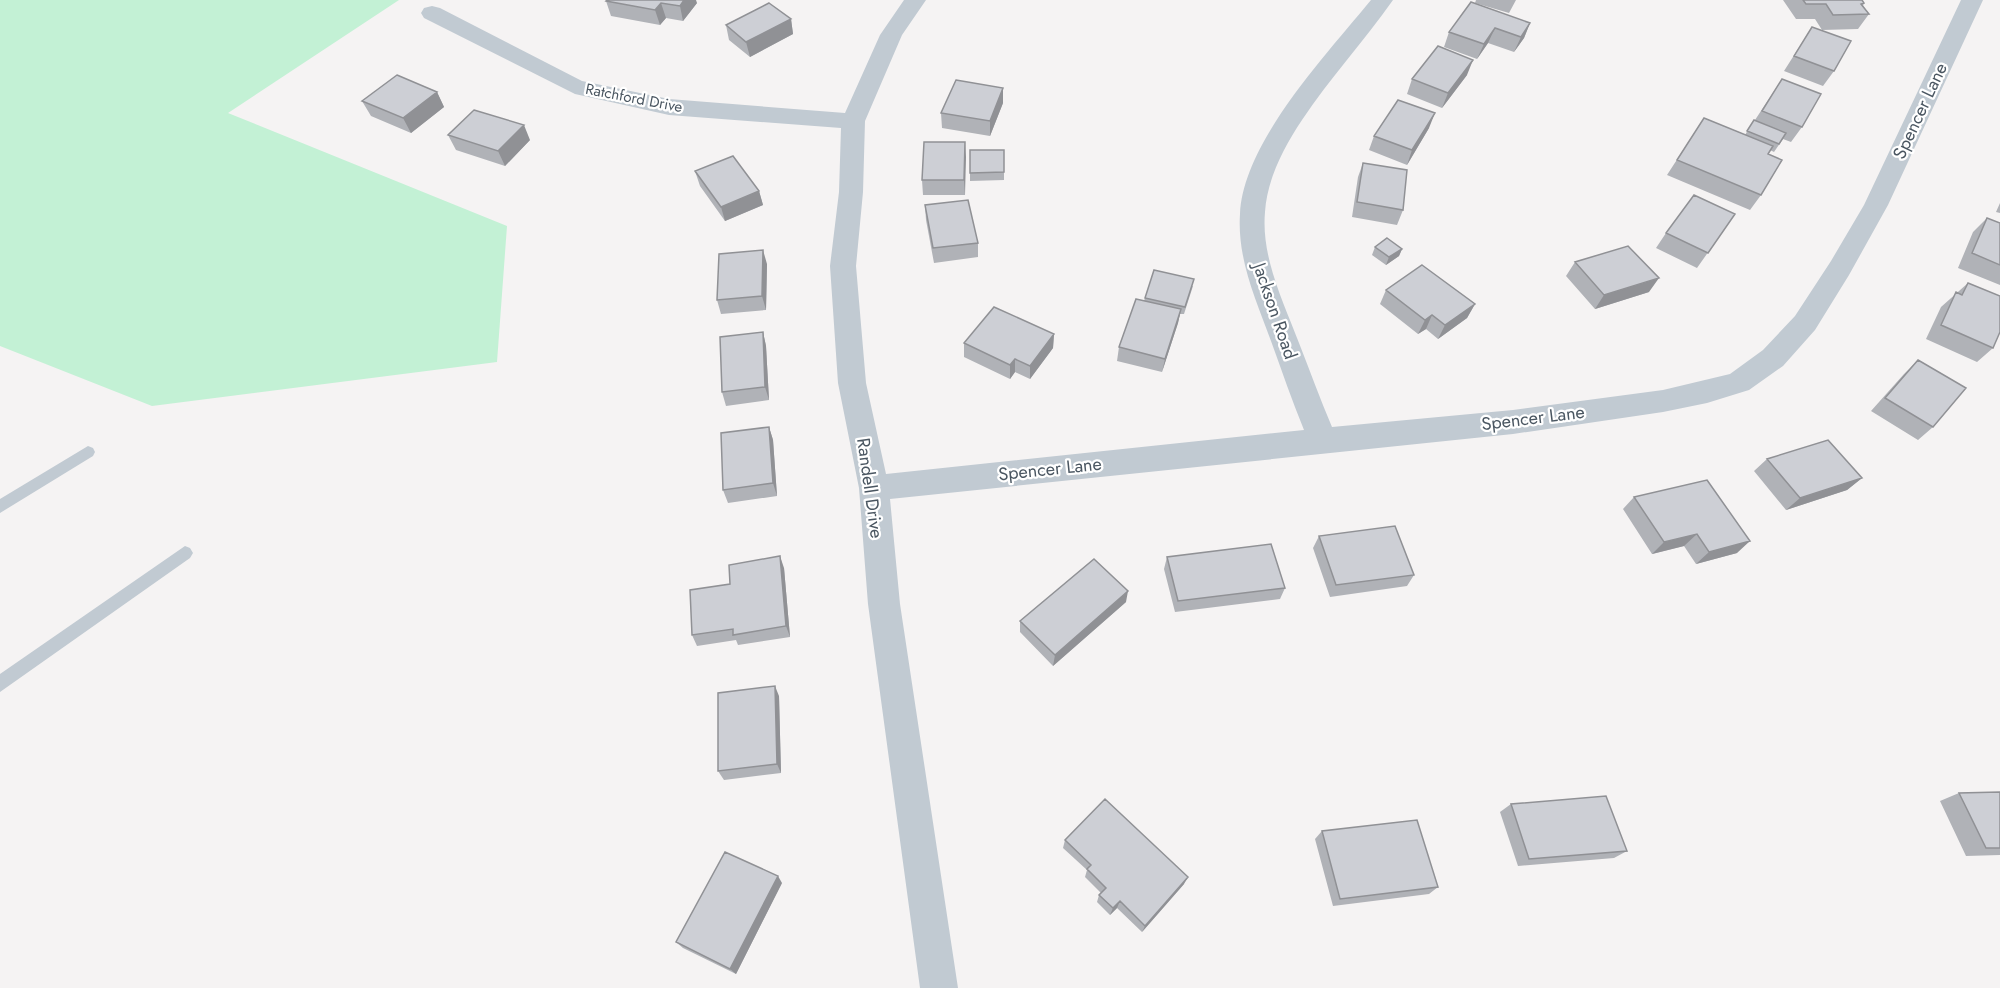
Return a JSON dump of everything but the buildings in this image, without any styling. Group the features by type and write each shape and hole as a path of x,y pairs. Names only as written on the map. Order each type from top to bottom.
{"street":[{"name":"Randell Drive","path":"915,0 891,35 853,121 851,192 843,266 852,383 874,488 884,604 939,988"},
{"name":"Jackson Road","path":"1323,440 1257,262 1253,223 1255,193 1280,137 1382,0"},
{"name":"Spencer Lane","path":"874,488 1513,422 1696,395 1739,382 1773,358 1805,323 1840,268 1876,205 1972,0"},
{"name":"Ratchford Drive","path":"432,13 575,87 669,107 853,121"}],"lane":[{"path":"0,507 88,452"},
{"path":"0,684 184,552"}],"green space":[{"path":"0,0 399,0 228,113 507,226 497,362 152,406 0,346"}]}
